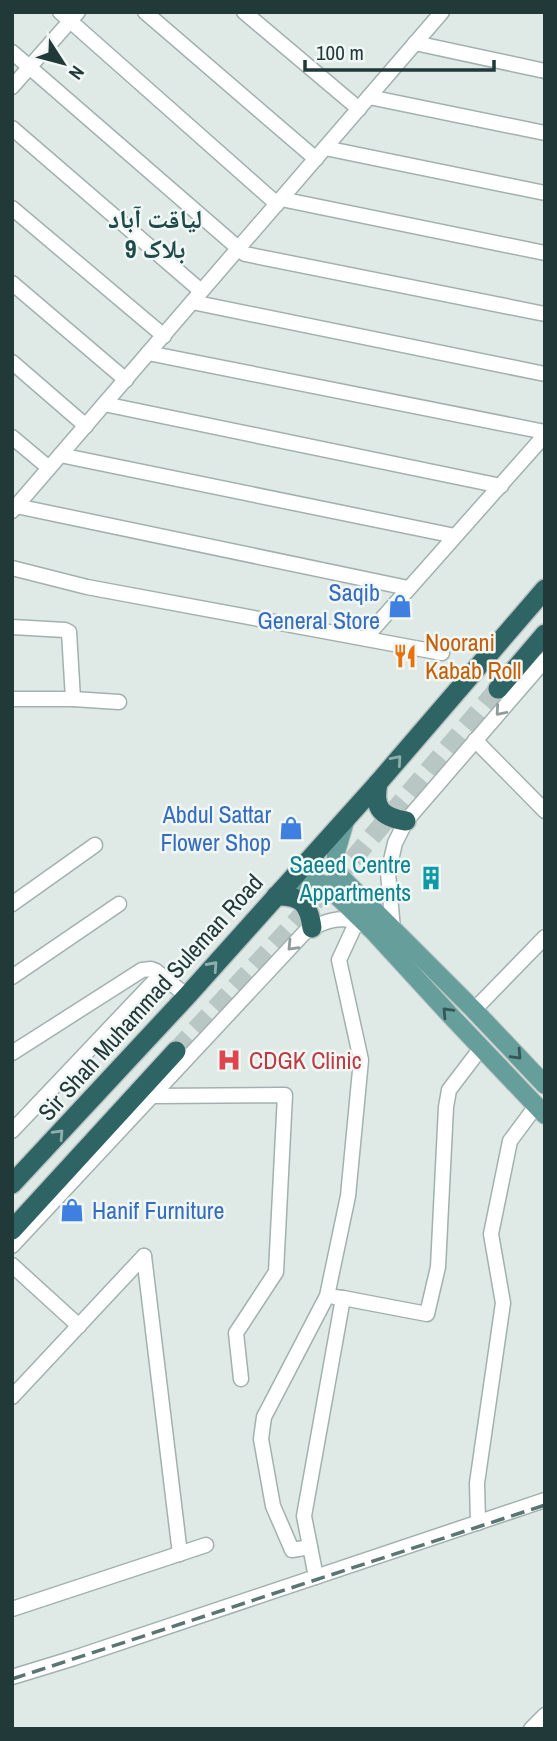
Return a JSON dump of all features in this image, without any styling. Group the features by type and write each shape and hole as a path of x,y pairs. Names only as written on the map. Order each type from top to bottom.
{"highway":[{"name":"Sir Shah Muhammad Suleman Road","path":"12,1184 187,996 378,783 545,589"},
{"path":"498,689 545,634"},
{"path":"378,783 375,797 380,810 392,819 406,821"},
{"path":"279,893 292,896 305,905 310,914 312,928"},
{"path":"12,1230 176,1051"}],"main road":[{"path":"346,818 336,852 336,873 545,1085"},
{"path":"279,893 310,881 326,885 373,931 540,1110"}],"street":[{"path":"145,12 321,153 545,193"},
{"path":"244,12 359,109"},
{"path":"408,589 14,508 442,12"},
{"path":"12,87 69,15 279,202 545,253"},
{"path":"415,43 545,71"},
{"path":"12,52 246,254 545,314"},
{"path":"369,97 545,133"},
{"path":"12,128 197,296 545,374"},
{"path":"12,208 164,336"},
{"path":"12,283 126,380"},
{"path":"148,353 545,434 365,638"},
{"path":"12,362 86,426"},
{"path":"104,404 501,486"},
{"path":"12,437 49,468"},
{"path":"60,455 455,536"},
{"path":"12,568 87,587 442,653"},
{"path":"12,627 69,632 73,699"},
{"path":"393,929 388,873 394,843 406,821 545,660"},
{"path":"12,699 119,702"},
{"path":"475,740 545,811"},
{"path":"12,904 94,845"},
{"path":"12,976 119,904"},
{"path":"12,1246 305,932 323,922 343,918 357,921 373,931"},
{"path":"310,1546 292,1550 273,1506 261,1439 264,1417 327,1296 348,1196 361,1060 339,960 357,921"},
{"path":"474,1010 543,941"},
{"path":"12,1053 142,970 150,969 187,996"},
{"path":"12,1131 160,975"},
{"path":"327,1296 427,1314 438,1267 449,1090 481,1048"},
{"path":"152,1096 285,1095 276,1272 236,1333 241,1379"},
{"path":"478,1523 477,1483 503,1303 491,1234 510,1141 540,1110"},
{"path":"12,1397 144,1256 180,1553"},
{"path":"12,1265 79,1326"},
{"path":"316,1577 304,1516 343,1298"},
{"path":"12,1677 545,1500"},
{"path":"12,1609 206,1545"},
{"path":"531,1729 545,1715"}],"tunnel":[{"path":"176,1051 341,873 498,689"}],"railway":[{"path":"12,1679 545,1505"}],"place":[{"name":"Saqib General Store","path":"400,606"},
{"name":"Noorani Kabab Roll","path":"405,656"},
{"name":"Abdul Sattar Flower Shop","path":"291,828"},
{"name":"Saeed Centre Appartments","path":"431,878"},
{"name":"CDGK Clinic","path":"229,1060"},
{"name":"Hanif Furniture","path":"72,1210"}],"district":[{"name":"لیاقت آباد بلاک 9","path":"155,233"}]}
